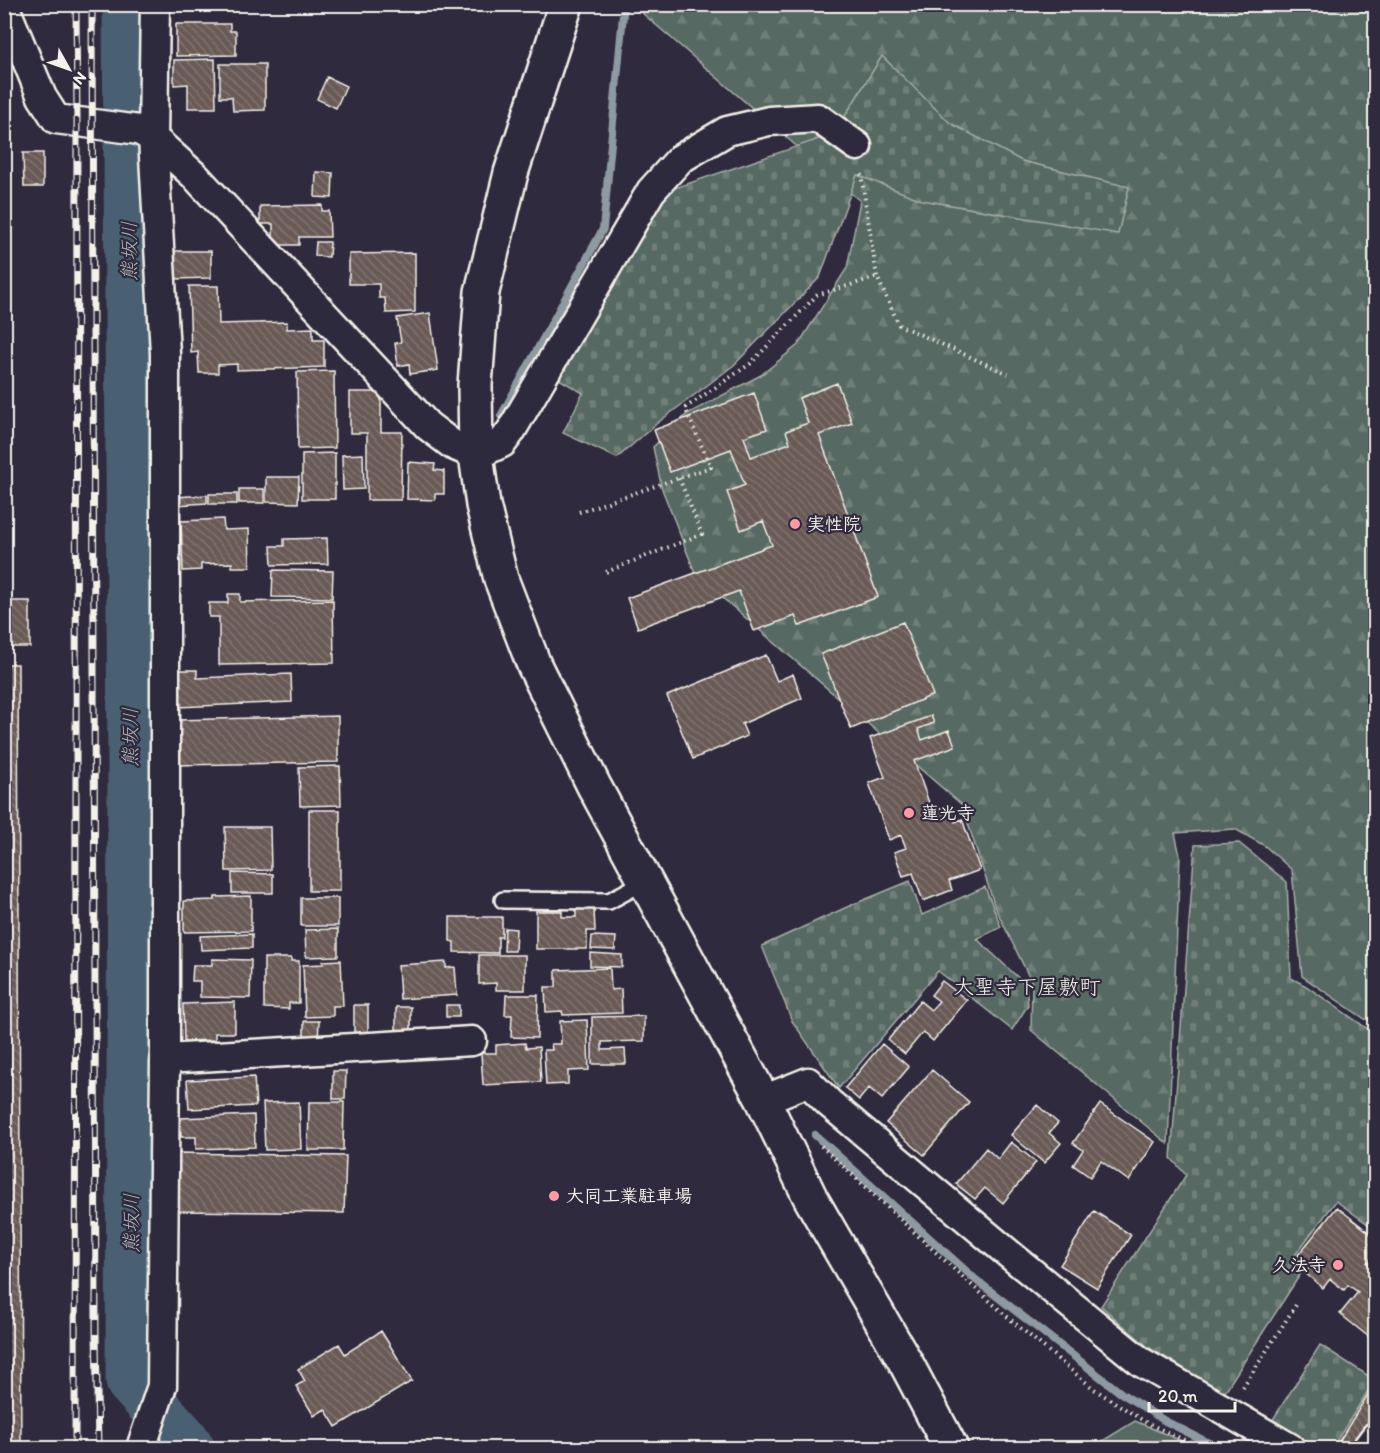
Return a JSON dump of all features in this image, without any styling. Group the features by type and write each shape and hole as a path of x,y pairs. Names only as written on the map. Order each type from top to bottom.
{"street":[{"path":"142,1445 162,1386 165,1059 165,353 137,132 155,4"},
{"path":"566,4 511,173 482,292 475,385 476,455 483,505 501,579 534,665 594,786 763,1100 811,1199 906,1363 951,1449"},
{"path":"4,5 42,97 56,119 137,132 196,177 428,426 453,445 476,455 502,443 512,431 651,191 680,159 727,131 769,121 818,118 857,146"},
{"path":"165,1059 472,1041"},
{"path":"763,1100 808,1082 829,1103 892,1156 1141,1362 1290,1449"},
{"path":"1367,1449 1376,1436"}],"lane":[{"path":"503,900 609,901 646,881"}],"path":[{"path":"857,146 877,277 899,325 1008,374"},
{"path":"579,512 711,467 685,408 750,364 818,295 877,277"},
{"path":"606,572 702,534 679,478"},
{"path":"818,1143 967,1281 1094,1389 1147,1423 1202,1449"},
{"path":"1227,1413 1296,1305"}],"green space":[{"path":"642,4 1375,5 1375,1022 1365,1019 1302,976 1292,870 1265,846 1235,829 1175,833 1180,856 1168,1144 1031,1030 1032,983 995,907 962,805 696,575 662,489 653,447 687,414 761,375 798,345 847,268 860,201 641,12"},
{"path":"882,56 950,123 1022,161 1129,187 1118,234 922,200 857,175 820,277 734,365 656,424 617,458 563,433 583,393 559,379 666,191 834,134"},
{"path":"1239,843 1287,882 1291,978 1375,1034 1376,1230 1336,1201 1292,1259 1303,1270 1224,1393 1148,1347 1101,1306 1186,1175 1171,1158 1195,845"},
{"path":"910,881 922,915 985,887 1001,927 977,939 1026,985 1028,1005 1012,1030 938,971 839,1088 792,1021 762,946"},
{"path":"1320,1345 1375,1380 1332,1448 1316,1448 1272,1421"},
{"path":"1135,1421 1198,1448 1091,1448"}],"building":[{"path":"176,24 230,24 230,31 236,31 236,55 176,56"},
{"path":"215,59 216,108 188,108 188,84 174,85 174,60"},
{"path":"220,64 265,64 265,110 233,111 232,97 220,97"},
{"path":"327,77 346,86 336,108 317,99"},
{"path":"23,153 43,153 43,187 24,187"},
{"path":"316,172 333,173 332,198 315,197"},
{"path":"322,205 322,211 329,211 330,237 299,237 299,245 273,245 273,224 260,224 260,206"},
{"path":"316,242 330,242 329,257 315,256"},
{"path":"172,251 211,251 211,278 172,279"},
{"path":"415,253 415,312 386,313 385,298 379,298 379,284 349,284 349,254"},
{"path":"189,286 218,286 219,324 287,322 287,329 313,328 313,340 324,340 324,367 237,370 237,364 218,365 218,373 199,373 198,352 191,353"},
{"path":"430,313 438,370 410,374 409,364 398,366 395,343 401,342 397,318"},
{"path":"334,371 335,448 298,449 297,372"},
{"path":"837,383 852,423 819,435 878,597 799,626 795,616 754,631 739,591 638,628 627,598 772,545 763,521 741,530 727,492 745,485 731,449 670,472 654,430 754,393 767,429 744,437 751,457 790,443 786,431 808,423 799,398"},
{"path":"350,392 381,392 381,432 402,432 401,500 367,500 367,433 350,433"},
{"path":"335,453 335,499 302,499 302,454"},
{"path":"363,454 364,489 343,490 342,455"},
{"path":"408,462 435,464 434,470 444,471 444,494 435,494 435,500 407,499"},
{"path":"266,477 299,477 298,503 266,502"},
{"path":"239,489 264,489 264,503 239,503"},
{"path":"209,494 237,494 237,504 209,504"},
{"path":"207,495 207,503 176,505 175,497"},
{"path":"223,519 224,530 249,529 250,567 232,567 232,563 201,564 201,570 183,571 181,521"},
{"path":"327,538 328,564 272,565 271,546 284,546 284,539"},
{"path":"273,570 333,571 332,598 272,597"},
{"path":"228,594 240,594 240,602 333,600 334,663 219,665 219,617 209,617 209,603 228,603"},
{"path":"4,601 30,601 30,647 4,647"},
{"path":"903,622 933,695 851,729 821,654"},
{"path":"766,655 777,681 793,674 802,698 742,724 747,736 693,759 667,696"},
{"path":"4,664 18,664 21,1448 4,1448"},
{"path":"177,670 197,670 197,678 291,674 292,702 178,707"},
{"path":"338,716 338,762 176,765 176,720"},
{"path":"931,716 934,723 918,729 922,740 949,730 955,746 914,761 932,811 949,805 955,822 962,819 980,870 949,881 952,890 923,901 913,873 903,876 894,852 906,848 901,835 889,840 869,783 885,777 870,738"},
{"path":"340,766 341,805 300,806 299,767"},
{"path":"309,810 340,810 340,891 309,891"},
{"path":"225,827 270,827 271,870 226,871"},
{"path":"232,873 273,874 273,893 232,893"},
{"path":"251,896 251,931 184,932 184,901"},
{"path":"301,898 338,898 338,926 301,926"},
{"path":"576,909 594,909 595,931 587,931 587,949 536,949 536,911 562,911 562,917 576,917"},
{"path":"450,917 502,917 502,937 498,937 498,953 454,952 454,942 450,941"},
{"path":"505,928 516,929 515,951 504,951"},
{"path":"338,929 338,956 306,957 305,930"},
{"path":"252,934 252,948 201,950 200,936"},
{"path":"592,936 616,937 615,950 591,949"},
{"path":"590,953 622,955 622,967 590,966"},
{"path":"479,955 525,955 525,990 496,990 496,983 479,984"},
{"path":"264,958 291,958 291,961 299,961 299,1003 289,1003 289,1009 264,1008"},
{"path":"212,959 251,960 250,998 200,997 200,981 192,981 193,965 212,965"},
{"path":"341,960 343,1006 333,1006 333,1016 305,1017 303,965"},
{"path":"446,962 446,968 455,967 457,995 400,999 398,965"},
{"path":"610,968 611,990 621,989 622,1013 563,1015 562,1011 546,1012 545,987 556,987 556,970"},
{"path":"942,981 967,1000 933,1041 923,1032 905,1054 888,1040 920,1001 931,1010 939,1001 931,995"},
{"path":"506,995 538,995 537,1038 511,1037 512,1015 505,1015"},
{"path":"235,1002 235,1033 215,1033 215,1040 184,1041 183,1004"},
{"path":"354,1005 368,1005 368,1035 354,1035"},
{"path":"446,1005 459,1005 459,1017 446,1017"},
{"path":"396,1007 411,1007 411,1031 396,1031"},
{"path":"644,1016 644,1041 602,1042 602,1050 625,1049 626,1064 592,1064 592,1017"},
{"path":"587,1020 589,1070 568,1071 568,1084 546,1085 544,1050 552,1050 551,1044 561,1044 560,1021"},
{"path":"304,1021 319,1021 318,1042 304,1042"},
{"path":"525,1043 526,1048 539,1047 541,1082 483,1085 481,1053 496,1053 496,1045"},
{"path":"882,1044 909,1067 882,1099 869,1088 859,1100 845,1088"},
{"path":"932,1070 969,1102 924,1155 886,1123"},
{"path":"333,1071 346,1071 345,1099 333,1099"},
{"path":"254,1077 256,1106 189,1109 187,1080"},
{"path":"299,1102 301,1149 265,1150 263,1103"},
{"path":"309,1102 344,1102 343,1150 308,1150"},
{"path":"1100,1104 1155,1142 1129,1181 1101,1161 1090,1177 1073,1165 1083,1150 1073,1143"},
{"path":"1037,1105 1058,1123 1049,1133 1061,1143 1044,1163 1011,1135"},
{"path":"254,1115 255,1147 196,1149 196,1137 181,1137 180,1118"},
{"path":"1011,1142 1036,1162 1003,1203 985,1188 975,1199 956,1184 986,1148 998,1159"},
{"path":"178,1153 346,1156 344,1213 177,1211"},
{"path":"1337,1207 1376,1238 1376,1252 1367,1263 1376,1270 1376,1333 1374,1331 1369,1337 1340,1314 1358,1292 1348,1285 1344,1290 1330,1279 1323,1288 1305,1273 1311,1266 1298,1255"},
{"path":"1094,1211 1131,1235 1097,1288 1060,1265"},
{"path":"381,1331 412,1381 336,1427 325,1409 314,1416 296,1386 305,1381 298,1369 339,1344 345,1354"},
{"path":"1370,1391 1376,1395 1376,1412 1353,1448 1347,1448 1338,1443"}],"waterway":[{"name":"熊坂川","path":"128,4 133,767 131,1381 189,1448"},
{"path":"501,416 603,229 624,4"},
{"path":"815,1135 976,1280 1121,1393 1165,1421 1219,1448"}],"railway":[{"path":"75,1448 76,4"},
{"path":"92,4 98,1448"}],"place":[{"name":"実性院","path":"795,524"},
{"name":"蓮光寺","path":"909,813"},
{"name":"大同工業駐車場","path":"554,1196"},
{"name":"久法寺","path":"1338,1265"}],"district":[{"name":"大聖寺下屋敷町","path":"1027,986"}]}
